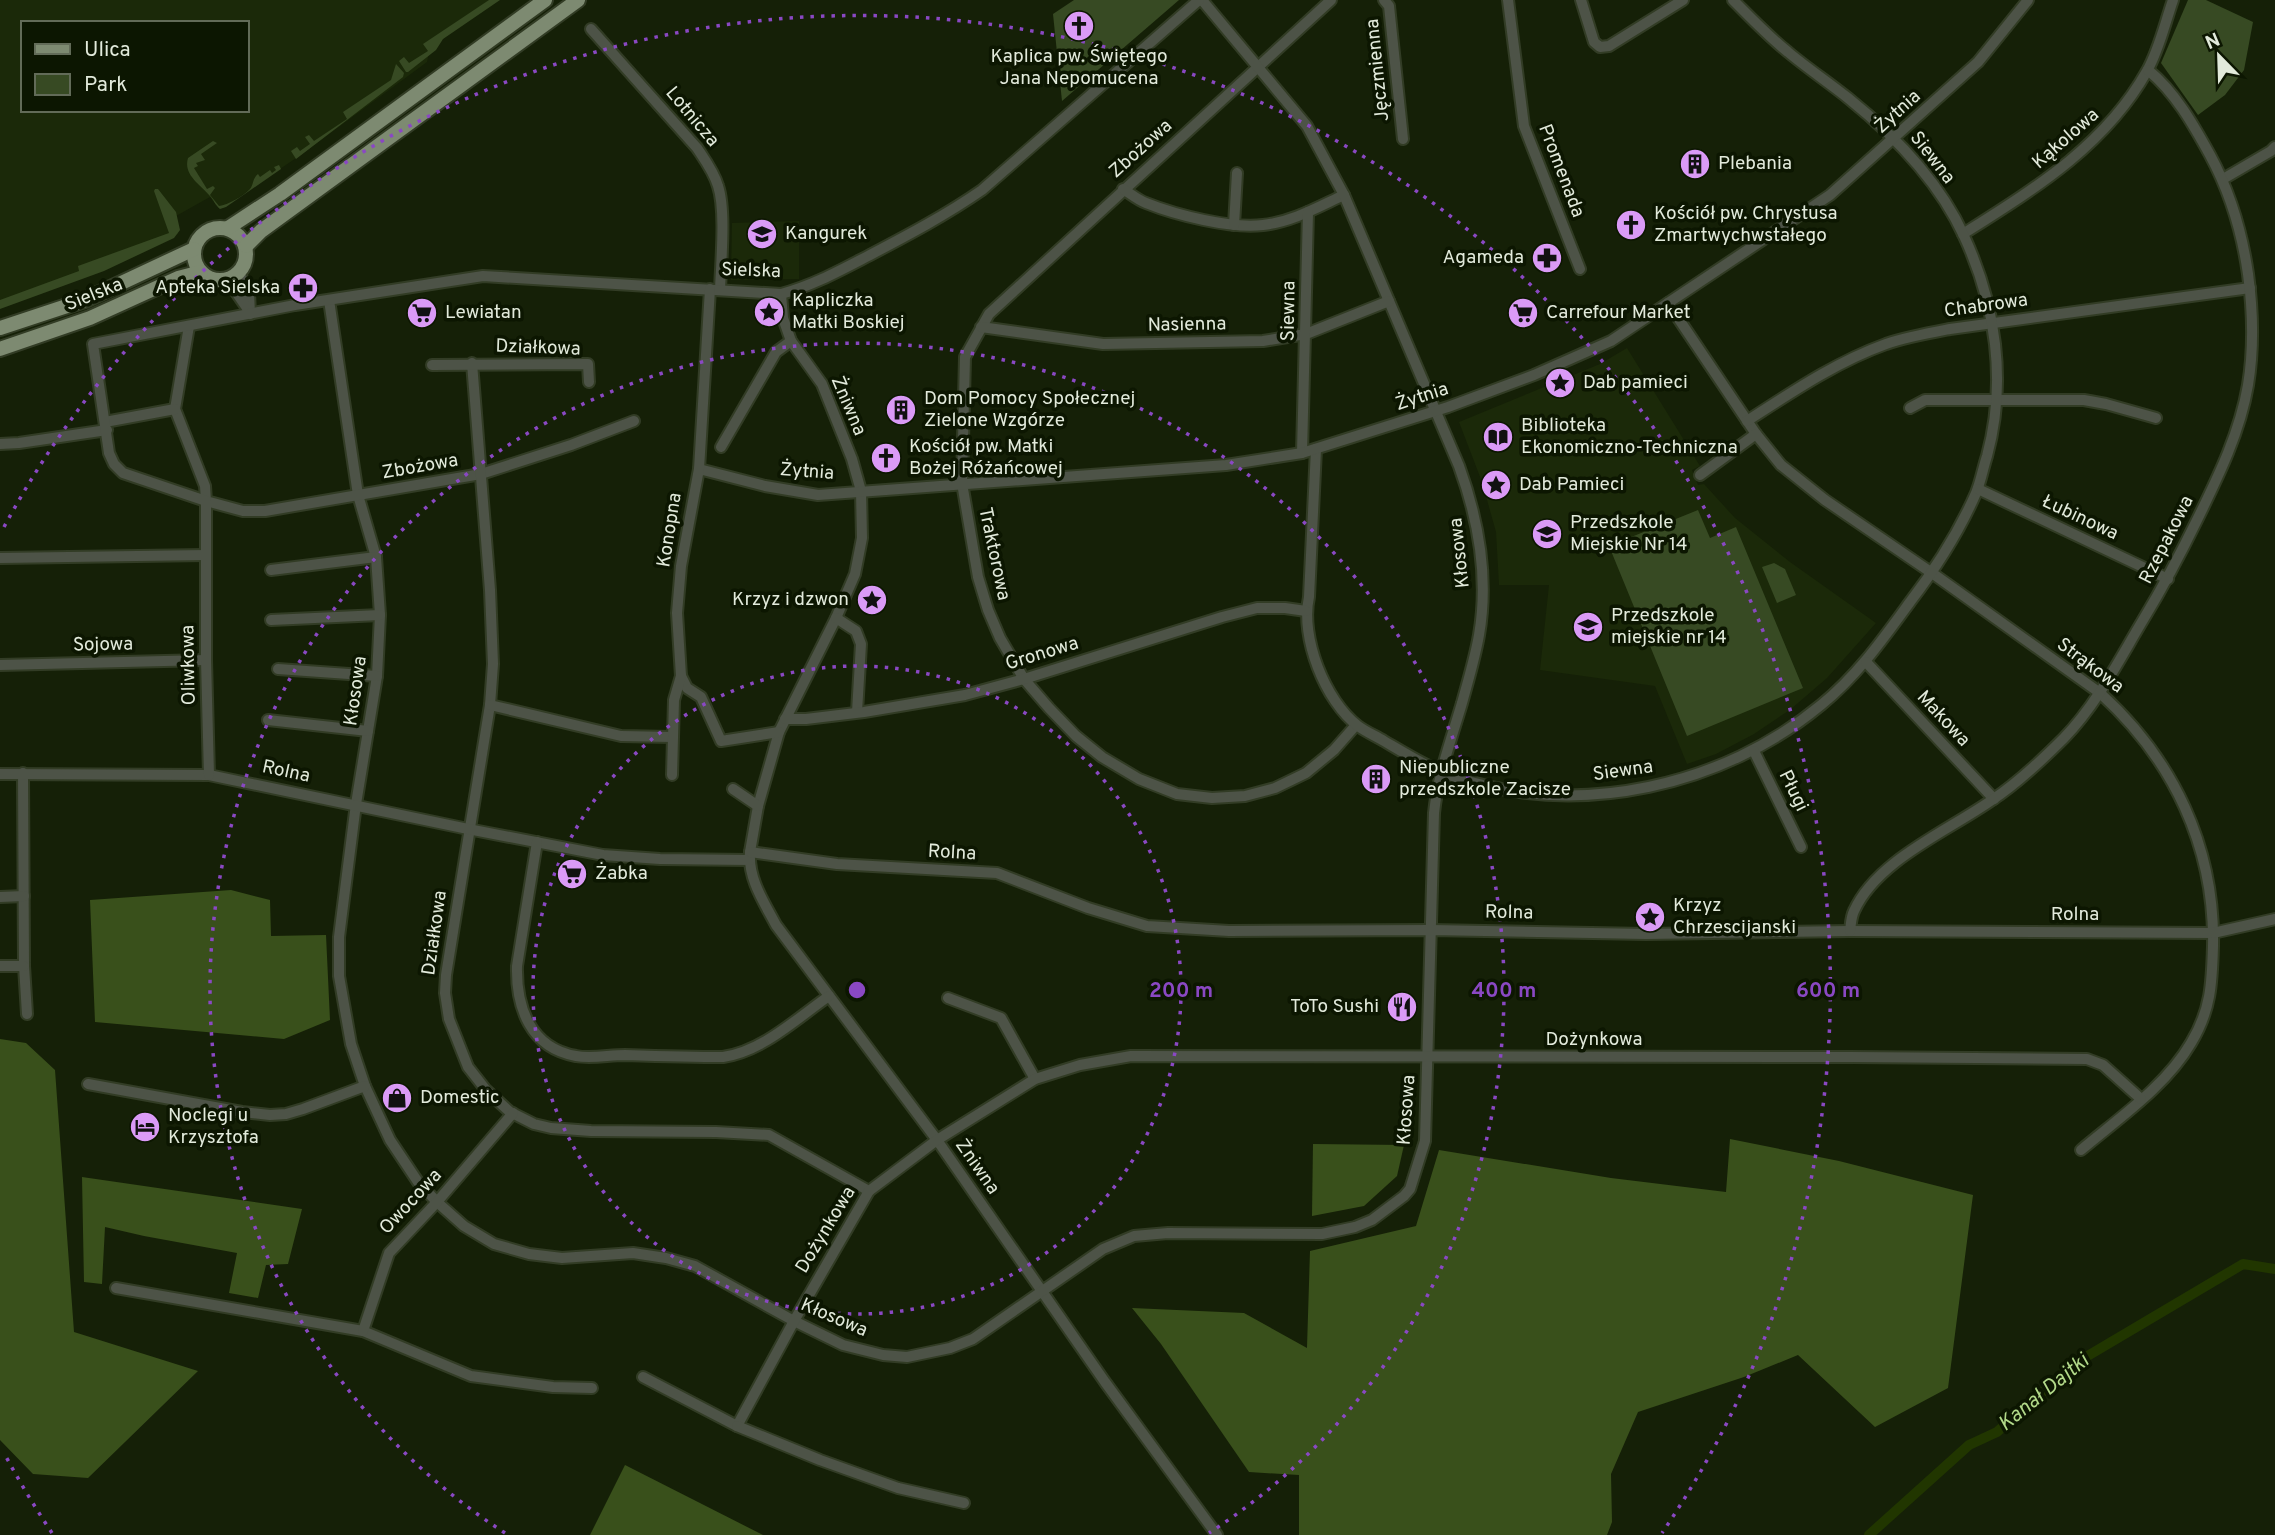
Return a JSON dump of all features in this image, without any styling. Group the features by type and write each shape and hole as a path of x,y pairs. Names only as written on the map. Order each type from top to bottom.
{"main road":[{"name":"Sielska","path":"0,328 85,300 194,249 196,242 206,231 228,228 280,194 545,0"},
{"path":"246,246 261,231 468,81 560,5 578,0"},
{"path":"194,249 194,257 201,272 213,279 233,276 246,260 246,246 242,238 228,228"},
{"name":"Sielska","path":"0,349 90,318 178,278 201,272"}],"street":[{"name":"Kłosowa","path":"329,300 358,495 376,557 380,615 377,676 356,804 339,937 339,976 351,1044 365,1086 390,1140 418,1182 436,1202 464,1226 494,1244 529,1254 562,1258 633,1253 666,1258 695,1266 793,1321 843,1345 883,1355 907,1357 950,1348 972,1339 1103,1249 1134,1236 1168,1233 1322,1234 1355,1227 1372,1220 1410,1189 1425,1141 1434,813 1441,772 1479,637 1483,585 1481,550 1472,502 1459,466 1344,195 1307,126 1200,0"},
{"name":"Sielska","path":"93,344 329,300 483,276 781,294 802,288 953,210 1038,142 1200,0"},
{"name":"Zbożowa","path":"981,327 989,314 1331,0"},
{"name":"Jęczmienna","path":"1384,0 1389,6 1403,139"},
{"name":"Promenada","path":"1508,0 1524,126 1580,269"},
{"path":"1581,0 1594,43 1600,47 1609,46 1683,0"},
{"name":"Siewna","path":"1317,449 1306,611 1313,653 1320,674 1336,701 1356,725 1441,772 1510,790 1583,795 1631,791 1674,781 1754,751 1822,705 1866,662 1932,573 1955,536 1978,489 1991,442 1997,400 1997,361 1992,323 1963,234 1929,180 1894,138 1848,98 1787,52 1733,0"},
{"name":"Żytnia","path":"699,469 765,486 818,495 1226,465 1302,453 1435,411 1534,375 1605,345 1830,195 1978,62 2028,0"},
{"name":"Kąkolowa","path":"1963,234 2035,188 2077,157 2113,121 2148,70 2173,0"},
{"name":"Lotnicza","path":"591,29 698,148 712,170 719,188 721,208 715,289"},
{"name":"Rzepakowa","path":"1850,931 1853,912 1866,889 1887,869 1994,799 2027,774 2066,736 2100,693 2168,579 2224,465 2239,423 2248,385 2253,338 2244,243 2224,179 2190,120 2161,80 2148,70"},
{"path":"2224,179 2275,147"},
{"path":"1234,225 1237,173"},
{"path":"1123,189 1144,203 1182,215 1234,225 1262,225 1308,212 1344,195"},
{"name":"Siewna","path":"1302,453 1308,212"},
{"path":"233,276 250,314"},
{"name":"Chabrowa","path":"1747,421 1814,379 1886,344 1950,329 2250,288"},
{"name":"Konopna","path":"672,775 674,700 681,676 677,613 681,566 699,469 715,289"},
{"name":"Żniwna","path":"781,294 783,318 791,341 822,384 852,459 861,491 862,538 855,574 779,732 758,806 750,856 757,891 776,925 937,1140 1217,1535"},
{"name":"Nasienna","path":"981,327 1103,344 1263,341 1306,334 1389,301"},
{"name":"Strąkowa","path":"1668,303 1756,434 1781,465 1825,500 2100,693 2145,740 2185,806 2207,868 2212,900 2212,987 2208,1007 2202,1023 2174,1069 2081,1150"},
{"path":"190,326 175,409 205,485 206,501"},
{"name":"Traktorowa","path":"981,327 965,356 962,483 981,589 1000,638 1024,679 1076,736 1102,757 1139,779 1177,794 1212,798 1245,796 1275,788 1306,772 1334,750 1356,725"},
{"path":"721,447 776,352 791,341"},
{"name":"Zbożowa","path":"93,344 114,464 123,473 243,511 265,511 481,474 634,421"},
{"name":"Działkowa","path":"472,363 490,590 493,664 490,705 468,829 445,993 449,1019 468,1067 486,1090 513,1113 534,1124 591,1131 769,1135 869,1191"},
{"name":"Działkowa","path":"432,365 589,365 589,382"},
{"path":"1910,408 1925,400 2035,398 2084,400 2156,418"},
{"path":"0,444 19,443 106,426 175,409"},
{"path":"1700,475 1756,434"},
{"name":"Łubinowa","path":"1978,489 2168,579"},
{"name":"Oliwkowa","path":"206,501 209,775"},
{"path":"0,558 206,555"},
{"path":"271,570 376,557"},
{"name":"Gronowa","path":"785,719 806,719 965,695 1246,611 1271,608 1306,611"},
{"path":"271,620 380,615"},
{"path":"836,618 856,631 861,644 857,712"},
{"name":"Sojowa","path":"0,665 206,660"},
{"name":"Makowa","path":"1866,662 1994,799"},
{"path":"278,669 377,676"},
{"path":"681,676 687,688 701,697 721,741 779,732"},
{"path":"490,705 621,736 672,737"},
{"path":"268,720 368,732"},
{"name":"Pługi","path":"1754,751 1801,847"},
{"path":"23,773 24,965 27,1014"},
{"name":"Rolna","path":"0,774 209,775 468,829 614,856 660,859 750,856 997,873 1088,908 1147,926 1241,931 1431,930 1646,934 1850,931 2213,933 2275,919"},
{"path":"733,789 758,806"},
{"path":"537,842 517,966 517,984 520,1003 531,1028 553,1050 578,1057 723,1057 740,1054 757,1046 829,996"},
{"path":"0,897 24,896"},
{"path":"0,966 24,965"},
{"path":"948,998 1001,1018 1035,1079"},
{"name":"Dożynkowa","path":"737,1426 793,1321 869,1191 937,1140 1035,1079 1080,1065 1130,1056 2087,1059 2103,1065 2141,1099"},
{"path":"88,1084 270,1115 303,1109 365,1086"},
{"name":"Owocowa","path":"363,1331 388,1253 513,1113"},
{"path":"116,1288 363,1331 471,1376 553,1387 592,1388"},
{"path":"643,1377 737,1426 820,1460 898,1488 964,1503"}],"shaded area":[{"path":"0,0 490,0 432,39 427,62 302,154 226,206 221,208 210,197 176,216 178,234 0,308"},
{"path":"799,221 799,279 731,280 732,223"},
{"path":"1627,348 1700,466 1692,470 1698,485 1704,484 1735,518 1790,562 1876,623 1827,678 1791,709 1754,734 1716,754 1687,764 1655,686 1540,670 1549,585 1499,585 1496,532 1482,482 1459,422 1600,364"},
{"path":"231,890 270,900 271,936 326,935 330,1020 284,1039 95,1022 90,900"},
{"path":"0,1039 26,1043 55,1070 74,1332 198,1371 88,1478 33,1474 0,1440"},
{"path":"1730,1139 1839,1161 1973,1195 1948,1388 1875,1427 1798,1355 1744,1377 1638,1412 1611,1474 1612,1522 1607,1535 1299,1535 1299,1475 1249,1472 1161,1344 1132,1308 1244,1313 1307,1348 1310,1251 1416,1226 1439,1150 1611,1178 1726,1192"},
{"path":"1313,1144 1404,1145 1397,1176 1364,1206 1312,1216"},
{"path":"82,1177 302,1209 288,1264 266,1265 258,1298 229,1293 237,1253 105,1227 102,1284 84,1282"},
{"path":"625,1465 763,1535 590,1535"}],"green space":[{"path":"489,0 500,0 443,39 436,50 406,72 399,61 404,57 409,63 428,51 423,44"},
{"path":"1074,0 1179,0 1062,101 1053,14"},
{"path":"2188,0 2206,0 2253,22 2244,70 2225,95 2198,115 2161,63"},
{"path":"396,64 404,73 403,77 296,159 291,151 297,147 300,151 310,144 305,137 309,135 314,141 347,119 343,112 391,80"},
{"path":"213,141 217,143 201,154 205,160 196,163 198,166 194,168 207,189 213,186 215,188 210,195 219,206 247,192 258,174 260,177 270,170 272,173 276,170 274,167 279,165 281,169 226,207 220,209 193,179 187,164 188,158"},
{"path":"155,189 158,189 176,212 180,230 174,238 104,271 0,309 0,300 79,271 78,266 169,233"},
{"path":"1698,510 1710,538 1736,527 1803,688 1687,736 1609,546"},
{"path":"1774,563 1785,569 1796,595 1777,603 1762,567"}],"waterway":[{"name":"Kanał Dajtki","path":"1869,1535 1969,1445 1997,1432 2074,1364 2243,1264 2275,1269"}],"place":[{"name":"Kaplica pw. Świętego Jana Nepomucena","path":"1079,26"},
{"name":"Plebania","path":"1695,164"},
{"name":"Kościół pw. Chrystusa Zmartwychwstałego","path":"1631,225"},
{"name":"Kangurek","path":"762,234"},
{"name":"Agameda","path":"1547,258"},
{"name":"Apteka Sielska","path":"303,288"},
{"name":"Kapliczka Matki Boskiej","path":"769,312"},
{"name":"Lewiatan","path":"422,313"},
{"name":"Carrefour Market","path":"1523,313"},
{"name":"Dab pamieci","path":"1560,383"},
{"name":"Dom Pomocy Społecznej Zielone Wzgórze","path":"901,410"},
{"name":"Biblioteka Ekonomiczno-Techniczna","path":"1498,437"},
{"name":"Kościół pw. Matki Bożej Różańcowej","path":"886,458"},
{"name":"Dab Pamieci","path":"1496,485"},
{"name":"Przedszkole Miejskie Nr 14","path":"1547,534"},
{"name":"Krzyz i dzwon","path":"872,600"},
{"name":"Przedszkole miejskie nr 14","path":"1588,627"},
{"name":"Niepubliczne przedszkole Zacisze","path":"1376,779"},
{"name":"Żabka","path":"572,874"},
{"name":"Krzyz Chrzescijanski","path":"1650,917"},
{"name":"ToTo Sushi","path":"1402,1007"},
{"name":"Domestic","path":"397,1098"},
{"name":"Noclegi u Krzysztofa","path":"145,1127"}]}
